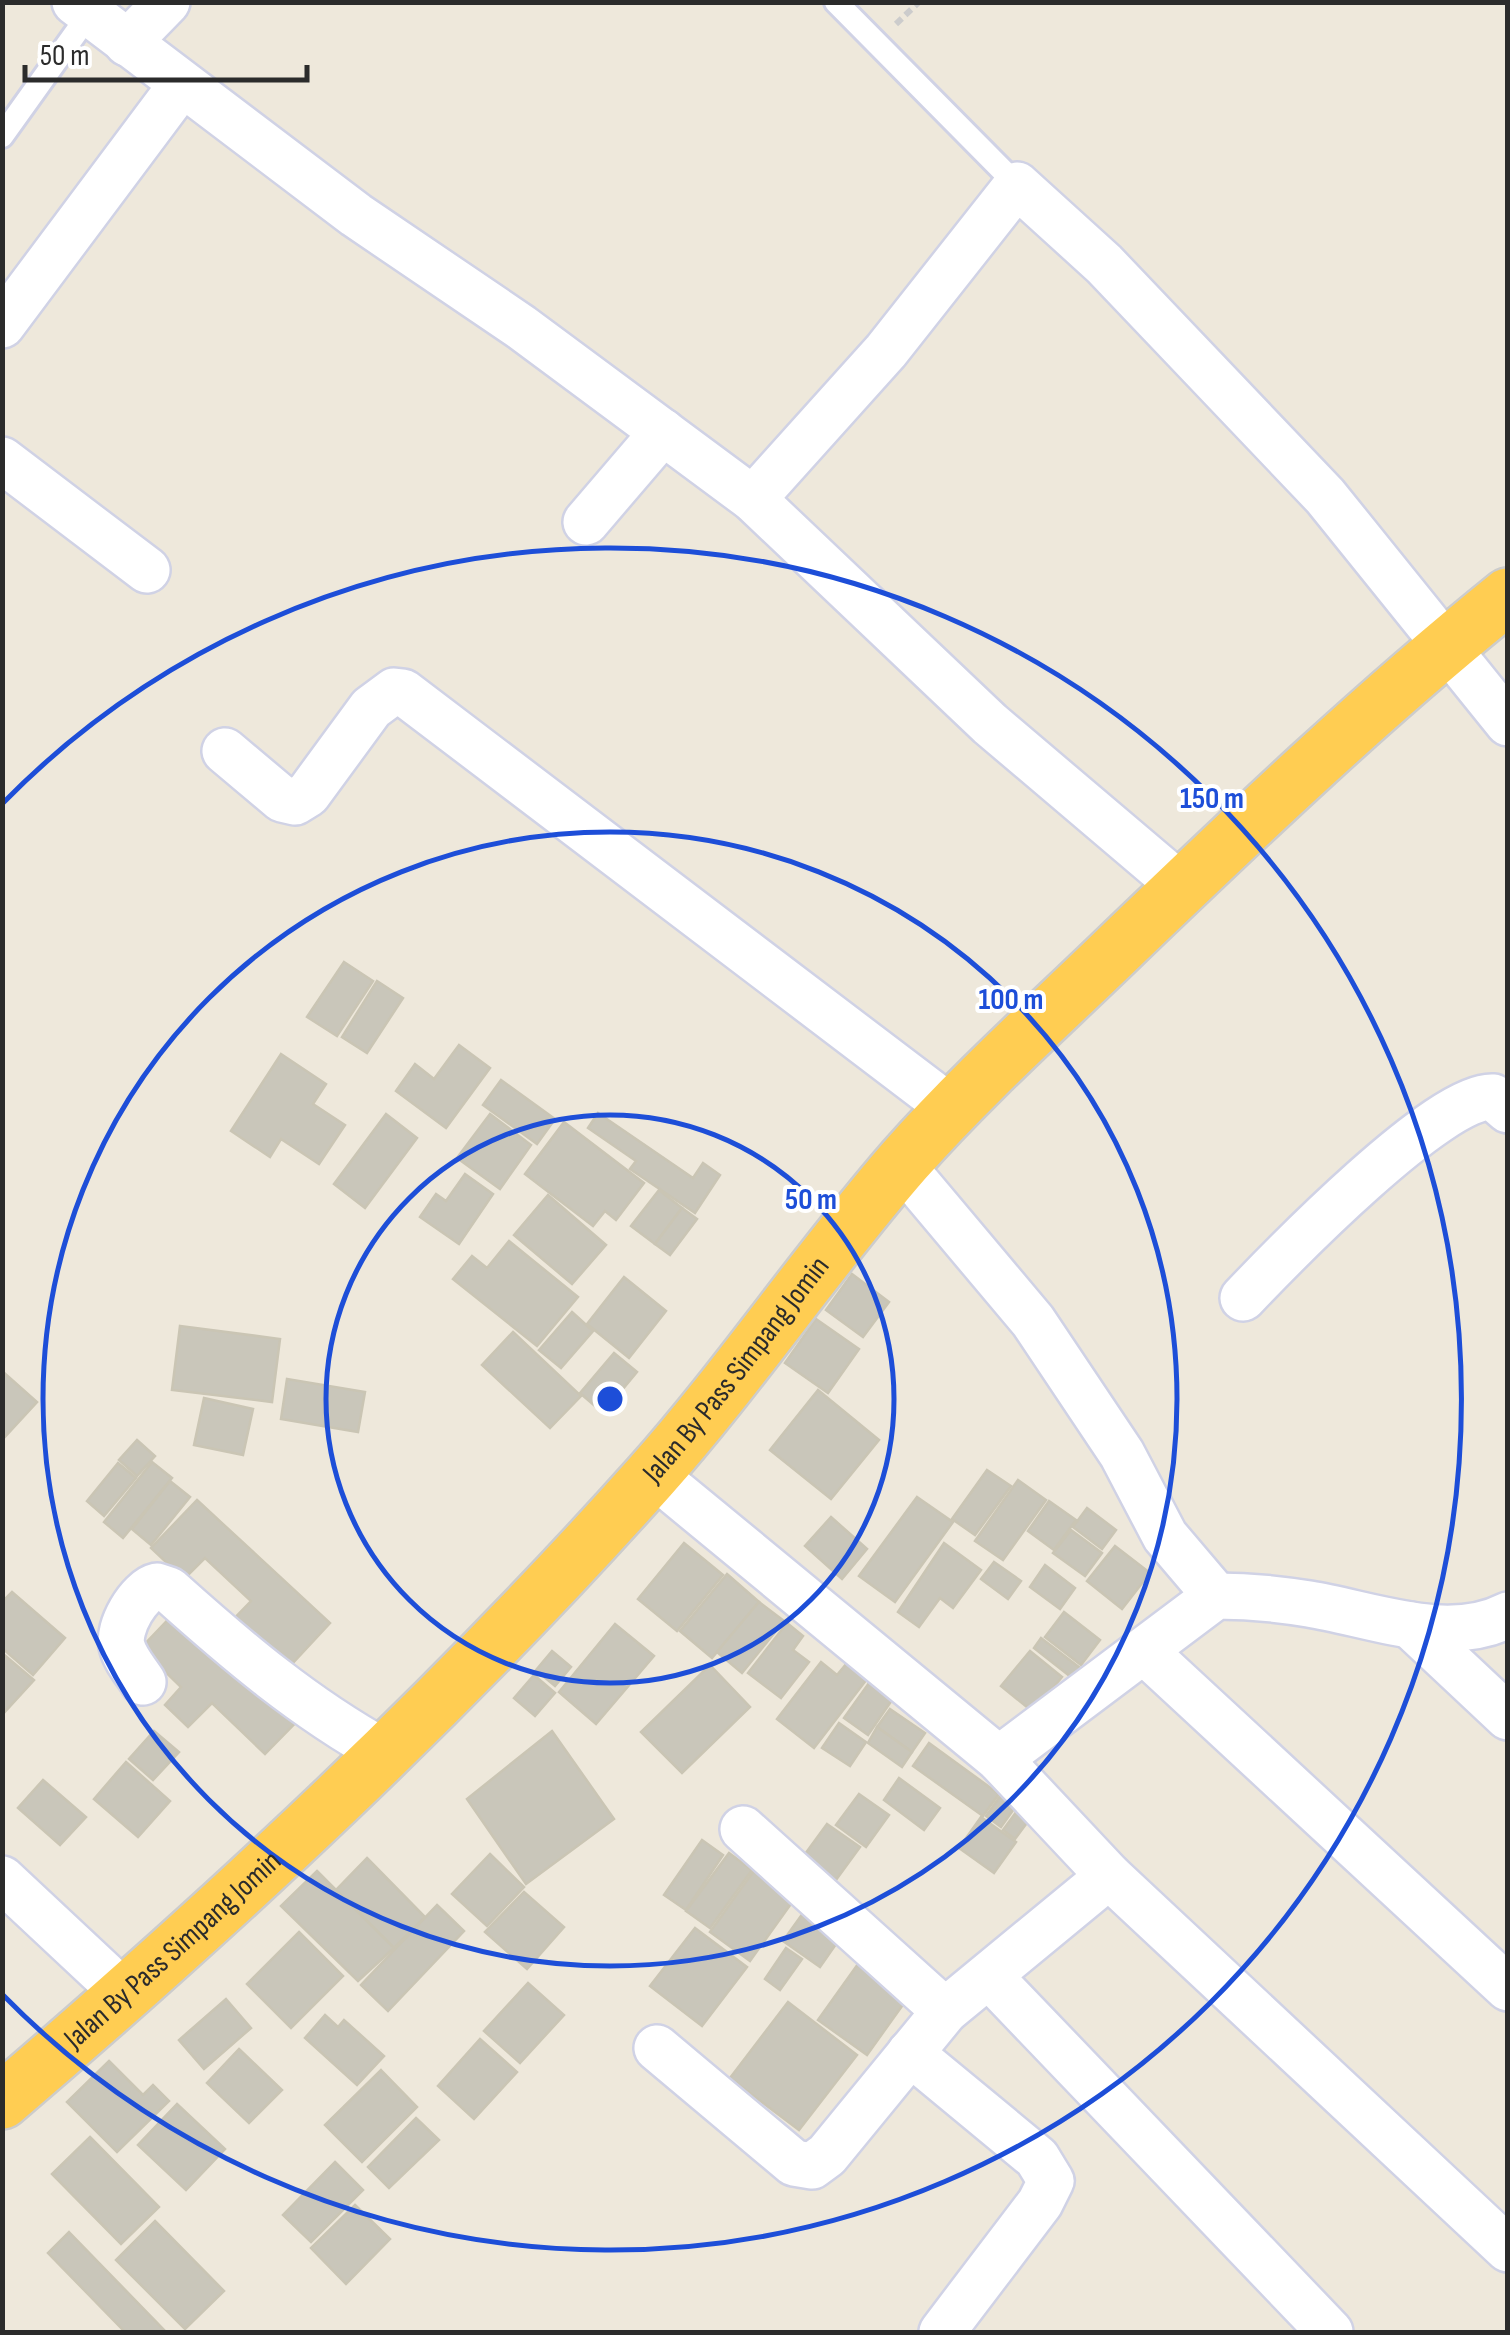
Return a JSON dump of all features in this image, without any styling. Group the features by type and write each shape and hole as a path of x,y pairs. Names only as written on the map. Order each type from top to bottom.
{"highway":[{"name":"Jalan By Pass Simpang Jomin","path":"2,2101 264,1871 653,1474 901,1164 952,1109 1182,887 1445,646 1508,596"}],"street":[{"path":"128,43 167,2"},
{"path":"83,8 356,216 521,327 753,499 990,724 1182,887"},
{"path":"2,324 182,84"},
{"path":"753,499 886,351 1018,185 1104,264 1325,496 1508,722"},
{"path":"586,522 663,432"},
{"path":"2,460 147,570"},
{"path":"226,751 282,799 295,802 308,794 371,708 394,691 404,692 952,1109"},
{"path":"1242,1298 1296,1242 1384,1164 1464,1102 1503,1098"},
{"path":"901,1164 1033,1321 1122,1454 1166,1536 1216,1596"},
{"path":"653,1474 858,1648 998,1759 1110,1876 1508,2249"},
{"path":"143,1682 124,1652 121,1634 144,1592 157,1586 169,1590 267,1677 384,1752"},
{"path":"998,1759 1216,1596 1306,1603 1410,1624 1459,1627 1508,1614"},
{"path":"1410,1624 1508,1717"},
{"path":"1144,1651 1508,1988"},
{"path":"742,1829 945,2011"},
{"path":"657,2048 802,2166 812,2166 827,2156 945,2011 1110,1876"},
{"path":"2,1879 126,1995"},
{"path":"989,1976 1330,2332"},
{"path":"910,2053 1037,2158 1051,2181 1040,2203 942,2332"}],"lane":[{"path":"836,2 1018,185"},
{"path":"2,136 83,8"}],"building":[{"path":"344,962 373,981 337,1036 307,1017"},
{"path":"377,981 403,998 367,1053 342,1037"},
{"path":"459,1045 490,1068 446,1128 396,1091 415,1064 434,1079"},
{"path":"281,1054 326,1084 313,1104 345,1125 319,1164 281,1139 270,1157 231,1131"},
{"path":"501,1080 555,1119 537,1144 483,1105"},
{"path":"598,1113 693,1178 703,1163 720,1175 695,1213 630,1169 636,1161 588,1128"},
{"path":"386,1114 417,1138 365,1208 334,1184"},
{"path":"490,1114 531,1145 500,1189 457,1158"},
{"path":"564,1122 644,1183 616,1220 605,1211 593,1226 525,1174"},
{"path":"465,1174 493,1194 459,1244 420,1217 436,1194 446,1201"},
{"path":"659,1190 682,1208 655,1244 631,1226"},
{"path":"548,1195 606,1245 572,1284 514,1235"},
{"path":"682,1208 697,1219 670,1255 655,1244"},
{"path":"509,1241 578,1297 537,1346 453,1279 472,1256 487,1268"},
{"path":"852,1274 889,1302 863,1337 826,1310"},
{"path":"624,1277 666,1311 629,1358 587,1324"},
{"path":"572,1312 593,1331 561,1368 539,1350"},
{"path":"816,1319 859,1349 828,1393 785,1363"},
{"path":"180,1326 280,1339 272,1402 172,1390"},
{"path":"513,1332 581,1396 550,1428 482,1365"},
{"path":"614,1353 637,1372 603,1413 580,1393"},
{"path":"2,1371 37,1402 2,1440"},
{"path":"287,1379 365,1392 358,1432 281,1419"},
{"path":"818,1390 879,1440 831,1499 770,1450"},
{"path":"204,1398 253,1409 243,1455 194,1445"},
{"path":"137,1440 155,1456 137,1476 119,1460"},
{"path":"152,1462 172,1478 123,1538 104,1522"},
{"path":"118,1463 136,1478 104,1516 87,1501"},
{"path":"987,1470 1011,1486 975,1535 952,1519"},
{"path":"1018,1480 1046,1500 1003,1560 975,1541"},
{"path":"170,1481 190,1497 151,1545 132,1529"},
{"path":"917,1497 953,1522 895,1602 859,1576"},
{"path":"197,1500 330,1623 278,1679 224,1629 251,1601 205,1558 184,1579 151,1548"},
{"path":"1049,1501 1076,1520 1054,1550 1028,1531"},
{"path":"1087,1508 1116,1530 1102,1549 1073,1527"},
{"path":"831,1517 867,1549 842,1579 805,1546"},
{"path":"1071,1530 1102,1553 1085,1576 1053,1553"},
{"path":"684,1543 723,1575 677,1631 638,1599"},
{"path":"944,1543 981,1570 953,1608 940,1598 919,1627 898,1612"},
{"path":"1115,1546 1150,1573 1122,1609 1087,1581"},
{"path":"994,1562 1021,1581 1008,1599 981,1579"},
{"path":"1045,1565 1075,1588 1060,1609 1030,1587"},
{"path":"727,1574 759,1602 712,1658 680,1631"},
{"path":"12,1592 65,1638 33,1675 2,1648 2,1602"},
{"path":"759,1602 784,1621 742,1673 717,1652"},
{"path":"182,1605 308,1710 265,1754 212,1703 188,1727 165,1705 181,1687 141,1648"},
{"path":"1064,1612 1100,1640 1081,1665 1045,1637"},
{"path":"787,1623 803,1636 793,1650 809,1662 781,1698 748,1673"},
{"path":"615,1624 654,1656 596,1724 559,1692"},
{"path":"1041,1638 1084,1671 1076,1681 1034,1648"},
{"path":"552,1651 571,1667 555,1686 536,1670"},
{"path":"1030,1651 1062,1677 1033,1712 1001,1686"},
{"path":"2,1653 34,1680 2,1715"},
{"path":"821,1662 837,1675 847,1663 867,1679 814,1748 777,1719"},
{"path":"710,1665 750,1707 682,1773 641,1732"},
{"path":"534,1675 555,1693 535,1716 514,1698"},
{"path":"869,1683 892,1700 868,1735 844,1718"},
{"path":"890,1709 925,1733 912,1752 877,1727"},
{"path":"839,1723 866,1742 850,1766 822,1748"},
{"path":"877,1727 912,1752 902,1767 868,1743"},
{"path":"154,1731 179,1752 153,1780 129,1759"},
{"path":"552,1731 614,1819 526,1884 467,1799"},
{"path":"929,1743 999,1794 983,1816 913,1766"},
{"path":"126,1762 170,1801 138,1837 94,1799"},
{"path":"899,1778 940,1808 924,1830 884,1800"},
{"path":"43,1780 86,1817 60,1845 18,1808"},
{"path":"859,1794 889,1815 866,1847 836,1825"},
{"path":"1001,1795 1016,1806 1001,1827 986,1816"},
{"path":"1020,1807 1032,1816 1015,1839 1003,1830"},
{"path":"981,1817 1016,1842 994,1873 959,1848"},
{"path":"827,1824 860,1847 833,1884 800,1861"},
{"path":"702,1840 723,1855 686,1910 664,1895"},
{"path":"729,1853 752,1870 710,1928 686,1911"},
{"path":"490,1854 524,1887 487,1926 452,1894"},
{"path":"367,1858 425,1917 394,1948 336,1890"},
{"path":"758,1865 798,1894 750,1961 710,1932"},
{"path":"317,1871 394,1948 358,1981 281,1906"},
{"path":"524,1892 564,1927 527,1969 485,1932"},
{"path":"437,1905 464,1931 388,2011 361,1985"},
{"path":"806,1909 843,1934 820,1967 783,1941"},
{"path":"695,1928 747,1967 702,2026 650,1986"},
{"path":"299,1932 343,1976 291,2028 247,1984"},
{"path":"786,1948 802,1959 780,1990 765,1979"},
{"path":"858,1964 907,1999 867,2055 818,2020"},
{"path":"528,1983 564,2015 520,2063 484,2031"},
{"path":"226,1999 251,2028 204,2069 179,2040"},
{"path":"788,2002 857,2055 799,2130 730,2078"},
{"path":"325,2015 338,2027 344,2020 384,2056 357,2085 305,2038"},
{"path":"480,2039 517,2072 474,2119 438,2086"},
{"path":"239,2049 282,2090 249,2123 207,2083"},
{"path":"109,2061 143,2095 153,2085 169,2101 117,2152 67,2102"},
{"path":"381,2070 417,2107 362,2162 325,2125"},
{"path":"177,2104 225,2149 186,2190 138,2145"},
{"path":"416,2118 439,2140 389,2188 368,2167"},
{"path":"90,2137 159,2207 121,2244 52,2174"},
{"path":"335,2162 363,2190 311,2242 283,2215"},
{"path":"355,2205 390,2239 346,2284 311,2248"},
{"path":"155,2221 224,2291 185,2329 116,2260"},
{"path":"69,2232 166,2332 125,2332 48,2253"}]}
